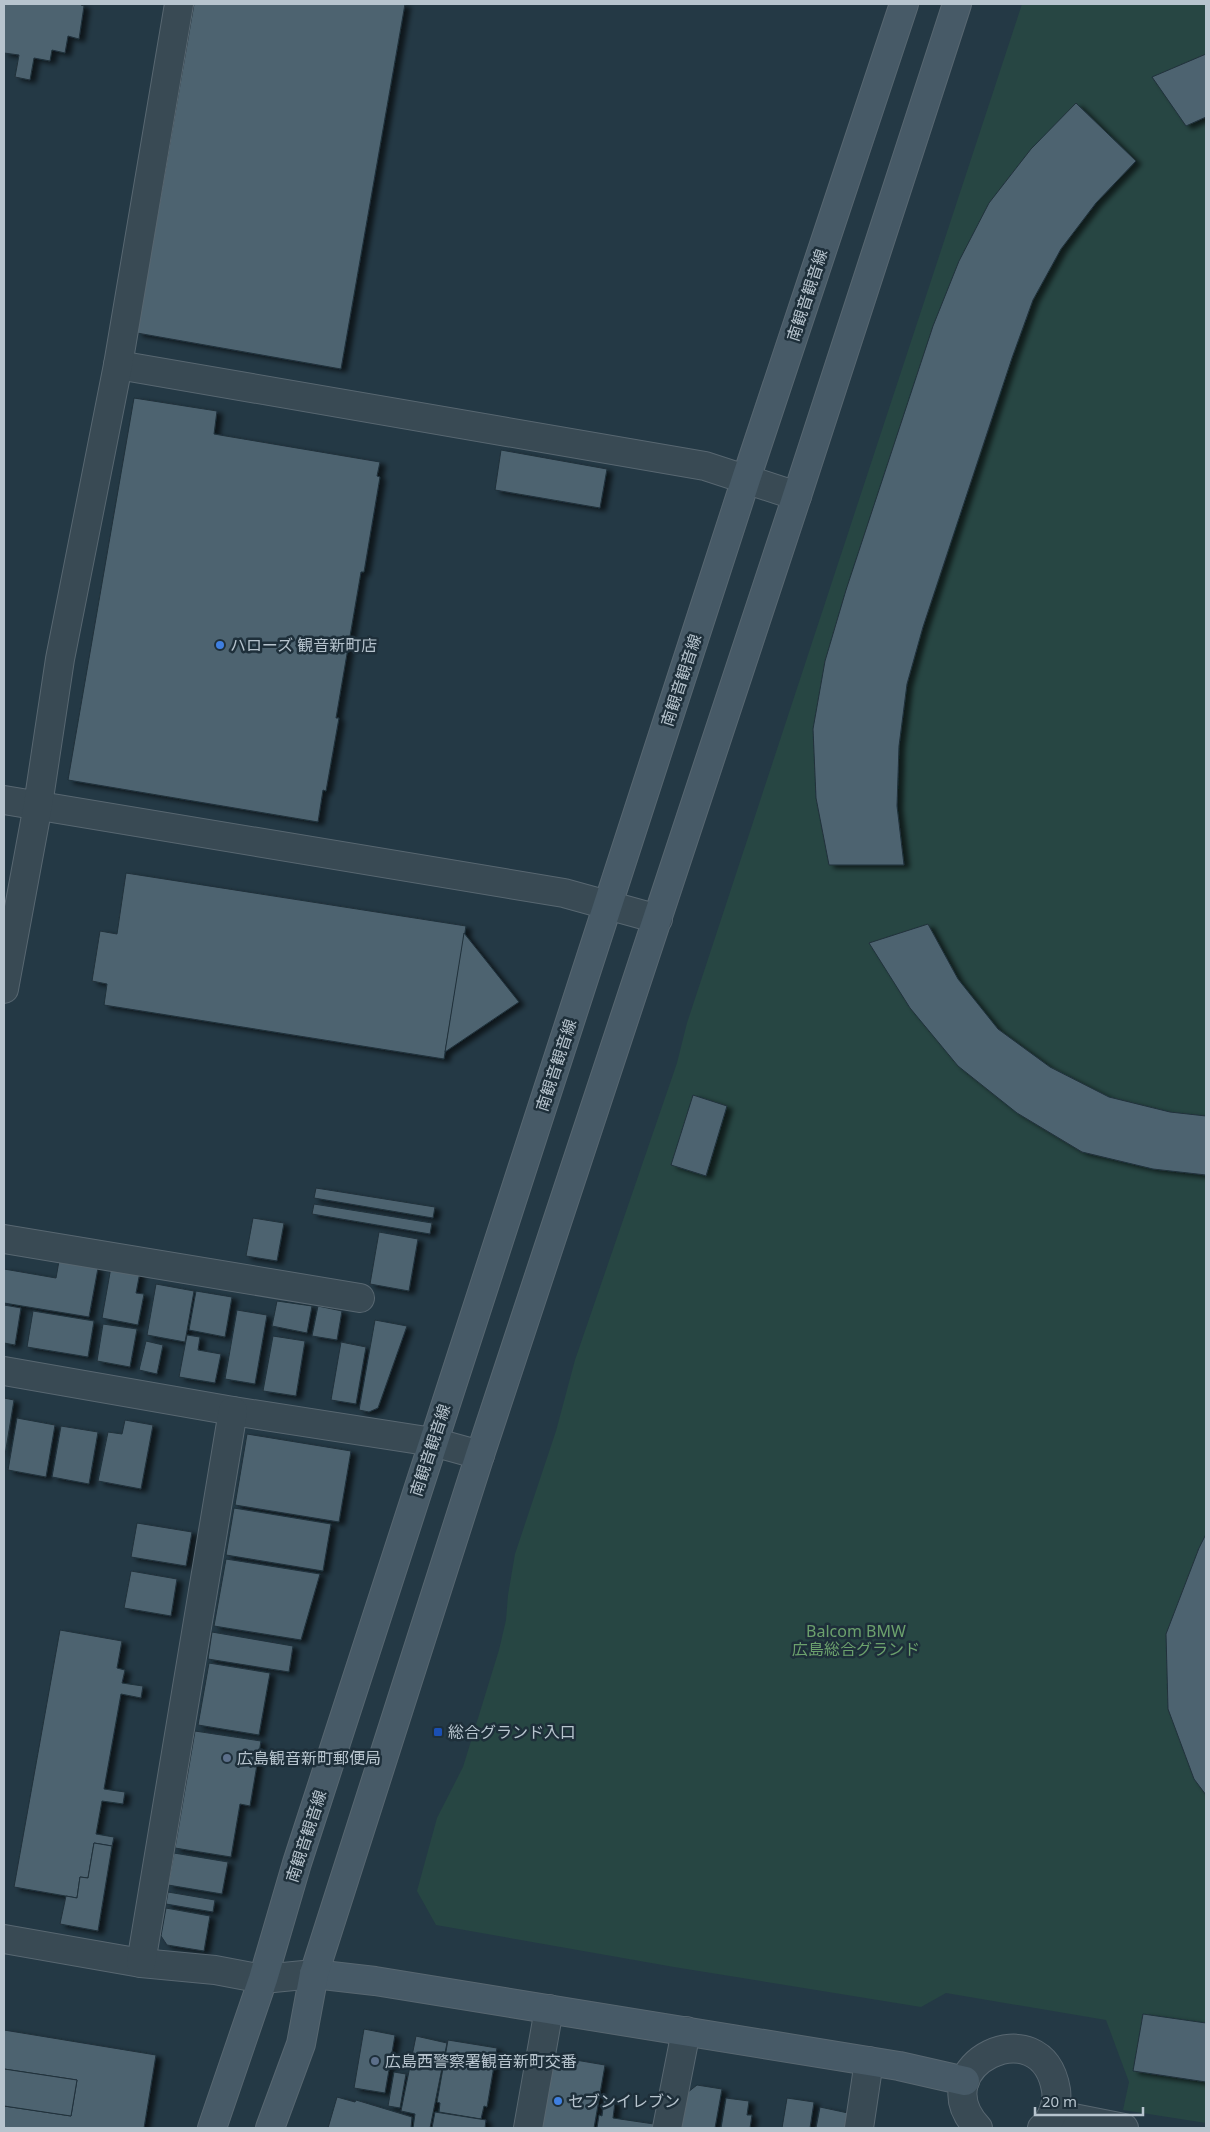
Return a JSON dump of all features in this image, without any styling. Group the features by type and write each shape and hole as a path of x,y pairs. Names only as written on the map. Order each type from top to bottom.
{"main road":[{"name":"南観音観音線","path":"212,2128 263,1979 297,1863 746,479 904,4"},
{"path":"270,2128 301,2044 314,1974 480,1455 658,919 957,4"},
{"path":"314,1974 375,1981 686,2031 869,2061 965,2080"}],"street":[{"path":"4,989 38,805 60,659 118,365 179,4"},
{"path":"118,365 705,466 797,496"},
{"path":"4,800 564,892 658,919"},
{"path":"4,1239 360,1298"},
{"path":"4,1371 233,1411 433,1442 480,1455"},
{"path":"141,1963 233,1411"},
{"path":"4,1938 141,1963 215,1970 263,1979 314,1974"},
{"path":"528,2128 549,2009"},
{"path":"667,2128 686,2031"},
{"path":"978,2128 970,2120 965,2108 962,2094 965,2080 974,2064 990,2052 1008,2048 1027,2051 1043,2061 1053,2077 1056,2096 1047,2121 1124,2128"},
{"path":"859,2128 869,2061"}],"green space":[{"name":"Balcom BMW 広島総合グランド","path":"1022,4 1206,4 1206,2123 1123,2110 1129,2082 1106,2020 946,1993 921,2007 674,1967 436,1925 417,1891 437,1818 463,1767 499,1650 506,1620 515,1554 556,1431 575,1360 677,1063 687,1023"}],"building":[{"path":"4,4 81,4 84,6 79,39 68,36 65,53 52,50 50,61 34,58 30,80 15,77 19,55 4,53"},
{"path":"194,4 405,4 341,369 137,333"},
{"path":"1206,54 1206,117 1186,126 1152,77"},
{"path":"1076,103 1136,161 1096,203 1061,249 1033,300 923,627 907,684 899,746 897,806 904,865 829,865 816,798 813,729 825,661 846,590 933,326 959,261 989,203 1031,149"},
{"name":"ハローズ 観音新町店","path":"134,398 217,411 214,434 380,462 377,476 380,477 364,572 361,572 336,718 339,718 326,791 323,790 318,822 68,780"},
{"path":"501,450 607,469 600,508 495,490"},
{"path":"126,873 466,926 444,1059 104,1005 107,984 92,981 100,931 117,934"},
{"path":"928,924 958,979 998,1029 1050,1067 1109,1097 1170,1112 1206,1116 1206,1175 1153,1169 1082,1152 1017,1113 958,1066 910,1008 869,943"},
{"path":"464,933 519,1002 445,1052"},
{"path":"693,1095 727,1106 706,1176 671,1165"},
{"path":"316,1188 435,1207 433,1218 314,1198"},
{"path":"314,1204 432,1223 430,1234 312,1214"},
{"path":"253,1218 284,1223 277,1261 246,1256"},
{"path":"379,1232 418,1239 409,1291 370,1284"},
{"path":"59,1261 98,1268 89,1317 4,1303 4,1269 56,1278"},
{"path":"111,1267 140,1272 136,1293 144,1294 138,1325 102,1318"},
{"path":"156,1284 194,1291 185,1342 147,1335"},
{"path":"196,1291 232,1297 225,1337 189,1330"},
{"path":"277,1301 312,1306 307,1333 272,1326"},
{"path":"4,1305 21,1308 15,1345 4,1343"},
{"path":"318,1306 342,1311 337,1340 312,1336"},
{"path":"237,1310 267,1315 255,1384 225,1379"},
{"path":"33,1311 94,1321 88,1357 27,1347"},
{"path":"375,1320 407,1326 378,1408 369,1412 359,1410"},
{"path":"103,1324 137,1329 130,1367 97,1361"},
{"path":"187,1335 200,1337 198,1350 221,1354 215,1383 179,1377"},
{"path":"273,1336 305,1341 296,1396 263,1391"},
{"path":"146,1341 163,1345 157,1374 139,1370"},
{"path":"341,1342 366,1347 356,1404 331,1400"},
{"path":"4,1398 14,1400 5,1455 4,1455"},
{"path":"17,1418 55,1425 46,1477 8,1470"},
{"path":"125,1420 153,1425 141,1489 98,1481 108,1432 122,1434"},
{"path":"61,1426 98,1432 89,1484 52,1477"},
{"path":"247,1434 351,1451 339,1522 235,1505"},
{"path":"234,1508 331,1524 323,1571 226,1555"},
{"path":"137,1523 192,1532 186,1566 131,1557"},
{"path":"1206,1534 1206,1795 1194,1779 1168,1709 1166,1634"},
{"path":"226,1559 320,1574 301,1640 214,1626"},
{"path":"131,1571 177,1579 171,1616 124,1608"},
{"path":"60,1630 122,1641 117,1668 125,1670 122,1683 143,1686 141,1698 121,1694 104,1789 125,1792 123,1804 102,1801 96,1834 114,1837 112,1846 94,1843 88,1878 80,1877 77,1898 14,1887"},
{"path":"212,1632 293,1646 289,1672 208,1659"},
{"path":"209,1663 270,1673 259,1735 198,1725"},
{"path":"195,1731 261,1741 250,1806 240,1804 231,1857 175,1848"},
{"path":"94,1843 112,1846 98,1931 60,1924 66,1896 77,1898 80,1877 88,1878"},
{"path":"174,1853 228,1862 222,1894 168,1885"},
{"path":"168,1892 215,1900 213,1912 166,1904"},
{"path":"166,1908 210,1916 204,1951 167,1945 161,1936"},
{"path":"1143,2014 1206,2023 1206,2082 1133,2071"},
{"path":"364,2029 395,2035 385,2093 354,2088"},
{"path":"4,2030 156,2055 144,2128 4,2128 4,2106 71,2116 77,2080 4,2069"},
{"path":"416,2036 447,2043 430,2128 413,2128 415,2114 401,2111"},
{"path":"448,2040 497,2048 487,2107 484,2106 481,2119 439,2112 440,2103 437,2102"},
{"path":"552,2056 605,2065 594,2128 539,2128"},
{"path":"4,2069 77,2080 71,2116 4,2106"},
{"path":"394,2072 406,2074 400,2108 388,2106"},
{"path":"697,2085 722,2089 715,2128 678,2128 683,2096"},
{"path":"337,2097 355,2102 356,2100 412,2117 411,2128 328,2128"},
{"path":"726,2098 749,2101 747,2115 752,2115 750,2128 721,2128"},
{"path":"787,2098 814,2102 810,2128 782,2128"},
{"path":"604,2100 615,2102 613,2118 654,2124 653,2128 597,2128 599,2115 602,2116"},
{"path":"820,2107 848,2113 845,2128 816,2128"},
{"path":"435,2112 486,2120 485,2128 432,2128"}],"place":[{"name":"ハローズ 観音新町店","path":"220,645"},
{"name":"総合グランド入口","path":"438,1732"},
{"name":"広島観音新町郵便局","path":"227,1758"},
{"name":"広島西警察署観音新町交番","path":"375,2061"},
{"name":"セブンイレブン","path":"558,2101"}]}
